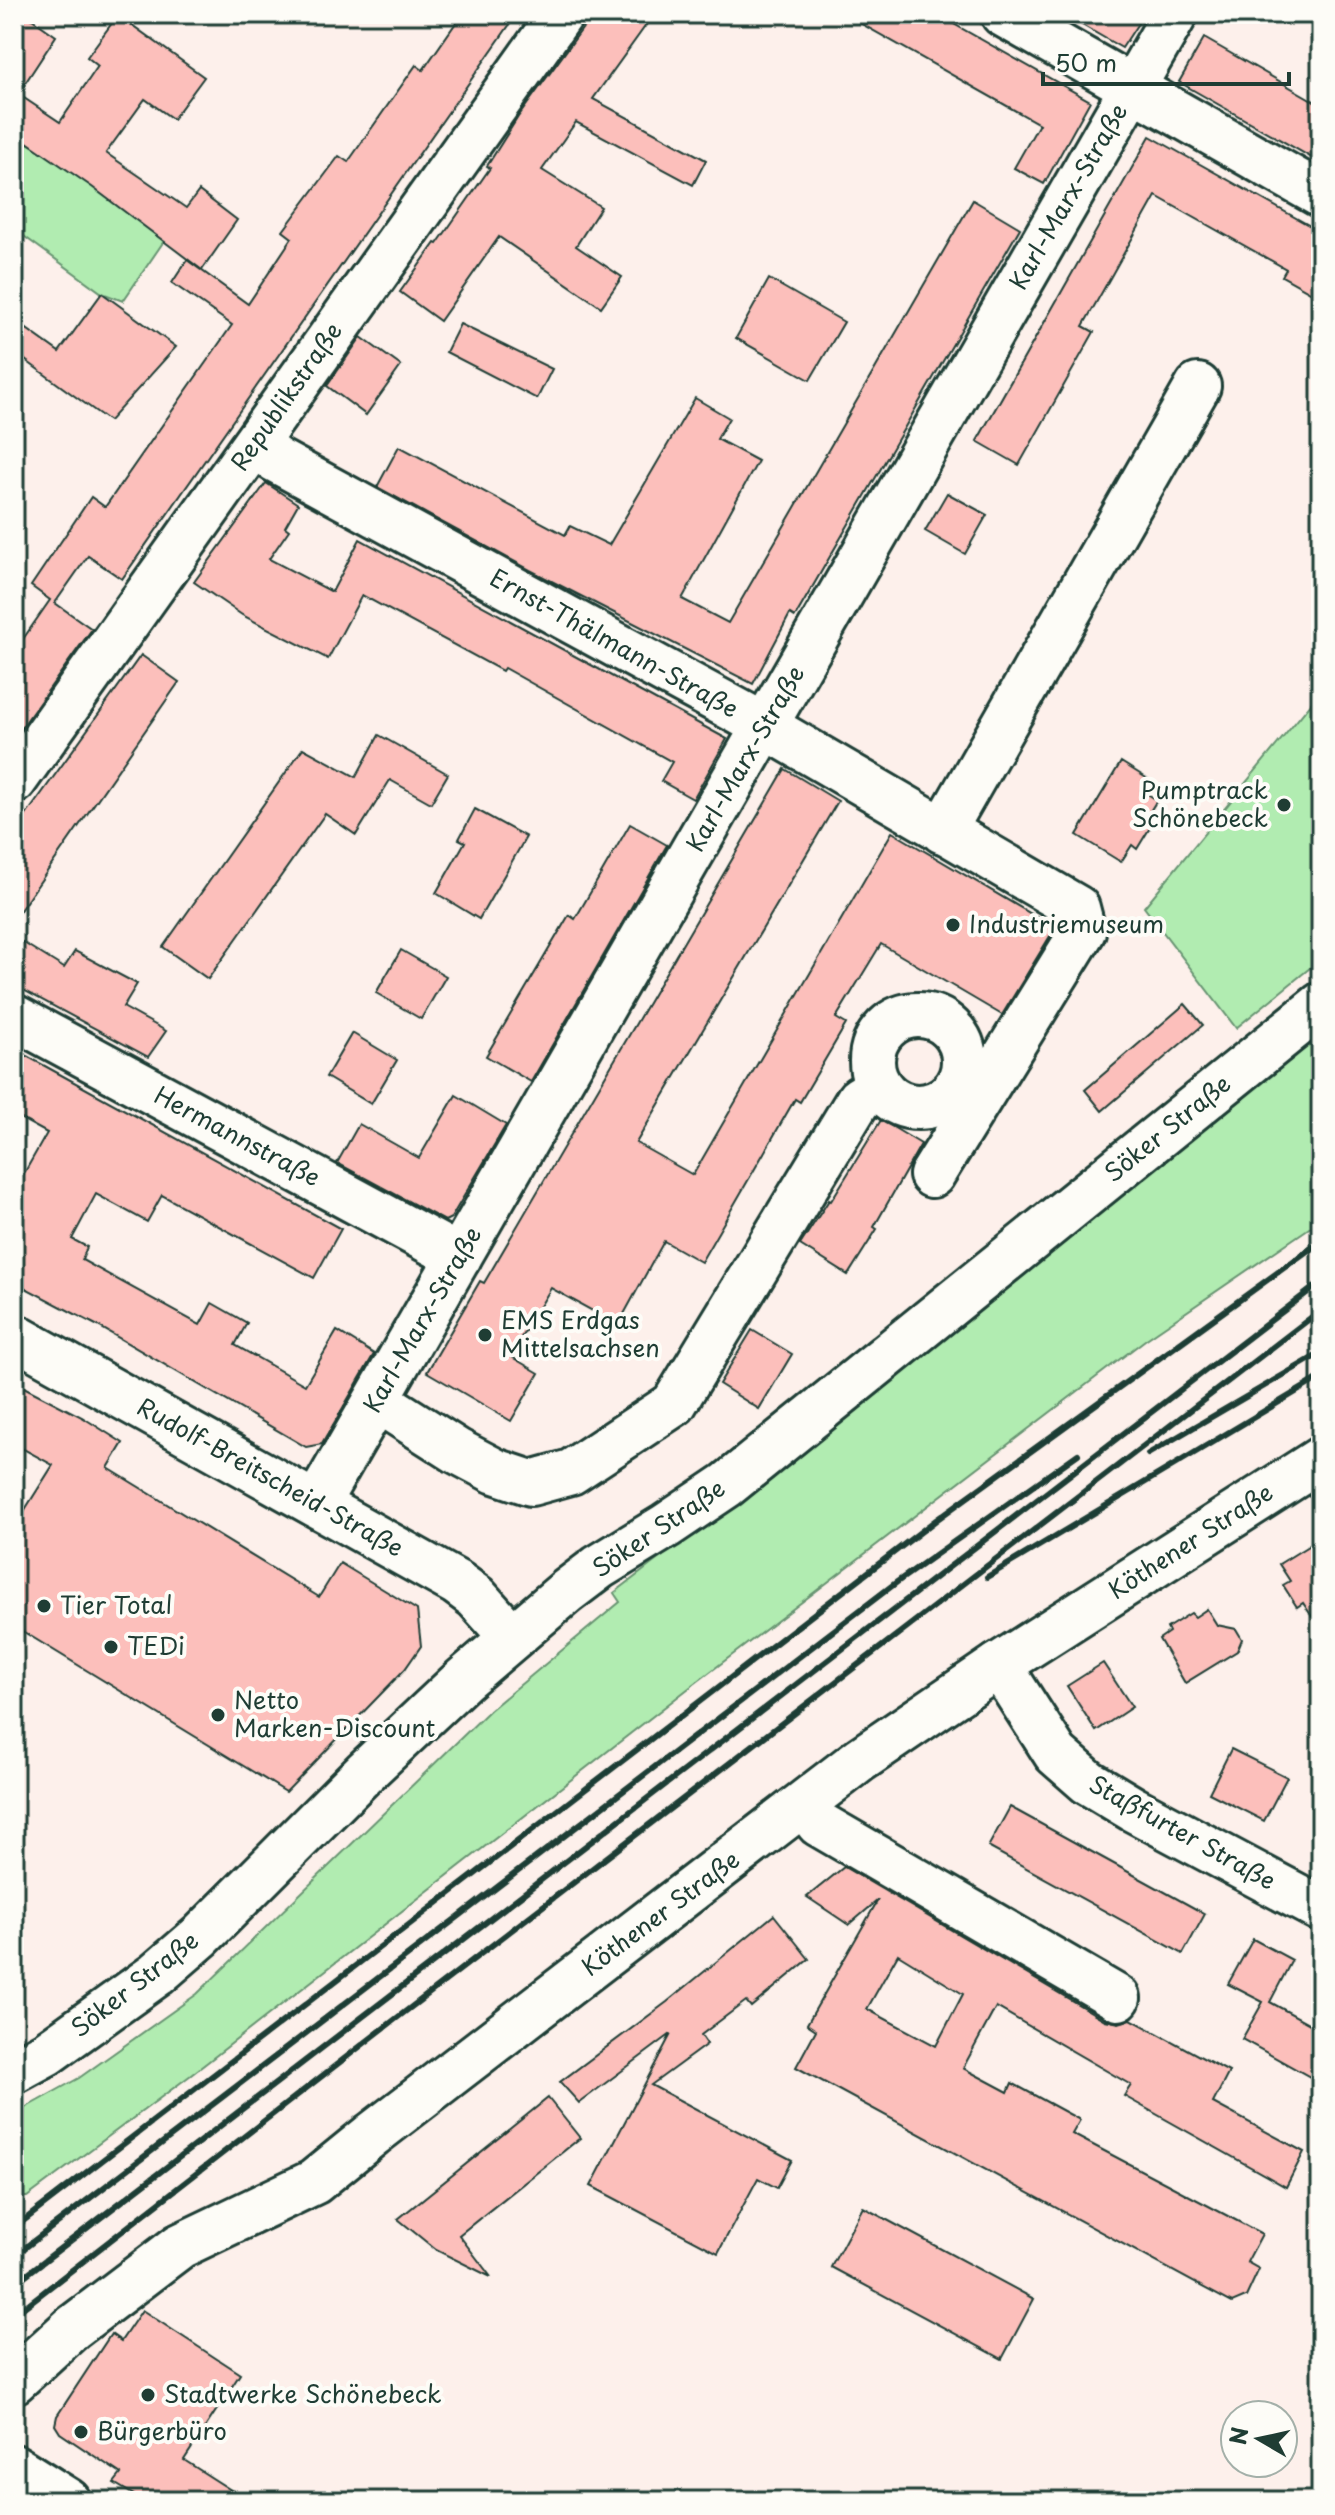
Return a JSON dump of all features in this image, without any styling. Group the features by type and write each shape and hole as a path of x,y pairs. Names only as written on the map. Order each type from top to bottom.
{"street":[{"name":"Republikstraße","path":"14,781 561,14"},
{"path":"1003,14 1321,195"},
{"name":"Karl-Marx-Straße","path":"317,1503 1175,14"},
{"path":"943,831 1198,386"},
{"name":"Ernst-Thälmann-Straße","path":"255,444 276,460 765,726 1077,908 1083,931 932,1175"},
{"name":"Söker Straße","path":"14,2071 47,2053 157,1974 201,1936 365,1772 512,1637 599,1567 727,1485 1321,1005"},
{"name":"Hermannstraße","path":"14,1017 459,1257"},
{"path":"377,1400 457,1451 495,1471 531,1483 571,1472 674,1404 859,1099 879,1087"},
{"name":"Rudolf-Breitscheid-Straße","path":"14,1336 457,1583 476,1597 512,1637"},
{"name":"Köthener Straße","path":"14,2381 72,2328 180,2246 314,2182 861,1759 999,1665 1313,1476"},
{"name":"Staßfurter Straße","path":"999,1665 1056,1754 1088,1782 1321,1909"},
{"path":"804,1804 819,1824 1118,1998"},
{"path":"14,2467 68,2501"}],"green space":[{"path":"14,136 73,171 164,241 123,301 102,293 14,229"},
{"path":"1321,691 1321,959 1236,1028 1144,907"},
{"path":"1321,1031 1321,1220 1145,1340 689,1688 191,2075 27,2197 14,2200 14,2114 79,2078 197,1994 490,1710 620,1602 614,1593 789,1459"}],"building":[{"path":"14,14 25,14 56,36 18,94 60,122 98,66 87,57 118,15 204,77 173,119 145,99 106,153 186,208 199,191 237,220 202,270 14,133"},
{"path":"462,14 517,14 122,579 88,556 55,603 92,629 14,738 14,652 50,600 31,586 91,497 105,507 232,325 172,283 187,260 248,304 292,238 283,231 339,156 348,162 416,65 423,70"},
{"path":"593,14 654,14 593,99 706,160 693,185 576,122 542,170 601,207 576,246 622,277 601,307 499,237 440,321 400,292 490,168 487,166 518,117"},
{"path":"844,14 936,14 1090,101 1044,184 1014,168 1039,124"},
{"path":"1063,14 1144,14 1122,48"},
{"path":"1204,38 1321,105 1321,163 1179,82"},
{"path":"1150,136 1321,232 1321,298 1282,276 1286,269 1156,196 1083,326 1094,332 1019,465 977,441"},
{"path":"973,200 1020,228 795,617 790,614 753,684 530,570 377,487 399,446 565,535 570,526 609,545 695,398 729,418 717,439 758,461 682,599 728,623"},
{"path":"769,279 844,322 810,380 736,338"},
{"path":"102,293 176,347 109,421 14,352 14,320 59,352"},
{"path":"460,324 552,369 537,399 446,352"},
{"path":"361,337 401,366 366,415 327,386"},
{"path":"266,483 298,504 285,527 289,530 269,559 332,592 360,539 727,739 693,799 661,781 672,762 504,668 502,671 362,595 328,659 242,615 194,582"},
{"path":"947,493 987,515 965,554 925,531"},
{"path":"141,655 179,682 14,919 14,832"},
{"path":"379,735 448,774 431,803 390,780 356,835 325,814 208,979 163,947 303,748 356,777"},
{"path":"1121,762 1148,779 1141,790 1157,800 1144,821 1151,826 1137,849 1132,845 1121,862 1077,835"},
{"path":"785,769 838,801 636,1143 693,1175 892,832 1055,928 1002,1015 881,944 836,1018 846,1024 800,1102 795,1099 701,1262 664,1241 618,1325 551,1288 510,1356 539,1373 511,1421 427,1372 480,1281 484,1283"},
{"path":"475,809 526,837 479,919 436,893 465,842 459,839"},
{"path":"630,824 667,845 531,1082 486,1056 569,915 575,919"},
{"path":"14,937 64,968 75,951 137,984 123,1007 166,1031 148,1057 14,985"},
{"path":"401,950 446,976 421,1019 376,993"},
{"path":"1185,1004 1203,1025 1102,1111 1085,1090"},
{"path":"352,1033 397,1060 371,1104 326,1077"},
{"path":"14,1049 341,1229 314,1278 162,1195 147,1222 96,1194 72,1239 87,1247 82,1260 200,1325 212,1303 247,1323 235,1345 305,1385 337,1331 374,1354 322,1444 306,1447 98,1326 14,1282 14,1191 47,1133 14,1115"},
{"path":"456,1095 506,1125 451,1218 445,1221 337,1163 359,1124 419,1158"},
{"path":"881,1120 921,1144 874,1227 877,1229 848,1275 800,1245"},
{"path":"752,1330 792,1354 759,1409 719,1384"},
{"path":"14,1382 82,1417 123,1443 108,1468 319,1597 340,1563 417,1610 421,1646 405,1669 286,1792 14,1626 14,1527 53,1465 14,1444"},
{"path":"1321,1538 1321,1630 1303,1603 1297,1607 1283,1585 1290,1581 1279,1564"},
{"path":"1207,1609 1217,1625 1236,1629 1242,1639 1237,1651 1185,1683 1159,1639 1169,1632 1167,1628 1191,1613 1195,1617"},
{"path":"1103,1663 1132,1707 1096,1731 1067,1686"},
{"path":"1231,1749 1287,1777 1264,1821 1209,1793"},
{"path":"1010,1807 1205,1914 1183,1954 988,1847"},
{"path":"844,1867 1105,2020 1119,2023 1131,2019 1229,2072 1213,2103 1304,2152 1286,2187 1124,2096 1131,2085 996,2007 963,2068 1008,2092 1012,2083 1080,2120 1072,2134 1262,2234 1247,2262 1259,2269 1246,2297 1232,2303 796,2067 816,2030 807,2024 878,1900 849,1925 807,1897","holes":["898,1954 963,1994 936,2046 867,2009"]},
{"path":"774,1915 809,1959 751,2007 746,2001 701,2035 707,2044 651,2085 792,2160 777,2188 758,2178 718,2253 591,2186 671,2034 579,2103 560,2082 667,2002"},
{"path":"1253,1939 1292,1960 1270,2002 1321,2030 1321,2083 1242,2039 1263,2002 1228,1984"},
{"path":"548,2098 580,2138 459,2235 491,2277 436,2250 398,2219"},
{"path":"863,2207 1034,2299 1002,2359 831,2267"},
{"name":"Stadtwerke Schönebeck","path":"142,2310 240,2374 184,2460 248,2501 144,2501 114,2483 121,2474 60,2433 55,2425 57,2416 111,2334 121,2341"}],"railway":[{"path":"14,2228 936,1520 1321,1241"},
{"path":"14,2284 1321,1282"},
{"path":"14,2315 1321,1310"},
{"path":"1148,1454 1321,1353"},
{"path":"987,1577 1321,1377"},
{"path":"14,2256 897,1582 1078,1454"}],"place":[{"name":"Pumptrack Schönebeck","path":"1284,805"},
{"name":"Industriemuseum","path":"953,925"},
{"name":"EMS Erdgas Mittelsachsen","path":"485,1335"},
{"name":"Tier Total","path":"44,1606"},
{"name":"TEDi","path":"111,1647"},
{"name":"Netto Marken-Discount","path":"218,1715"},
{"name":"Stadtwerke Schönebeck","path":"148,2395"},
{"name":"Bürgerbüro","path":"81,2432"}]}
